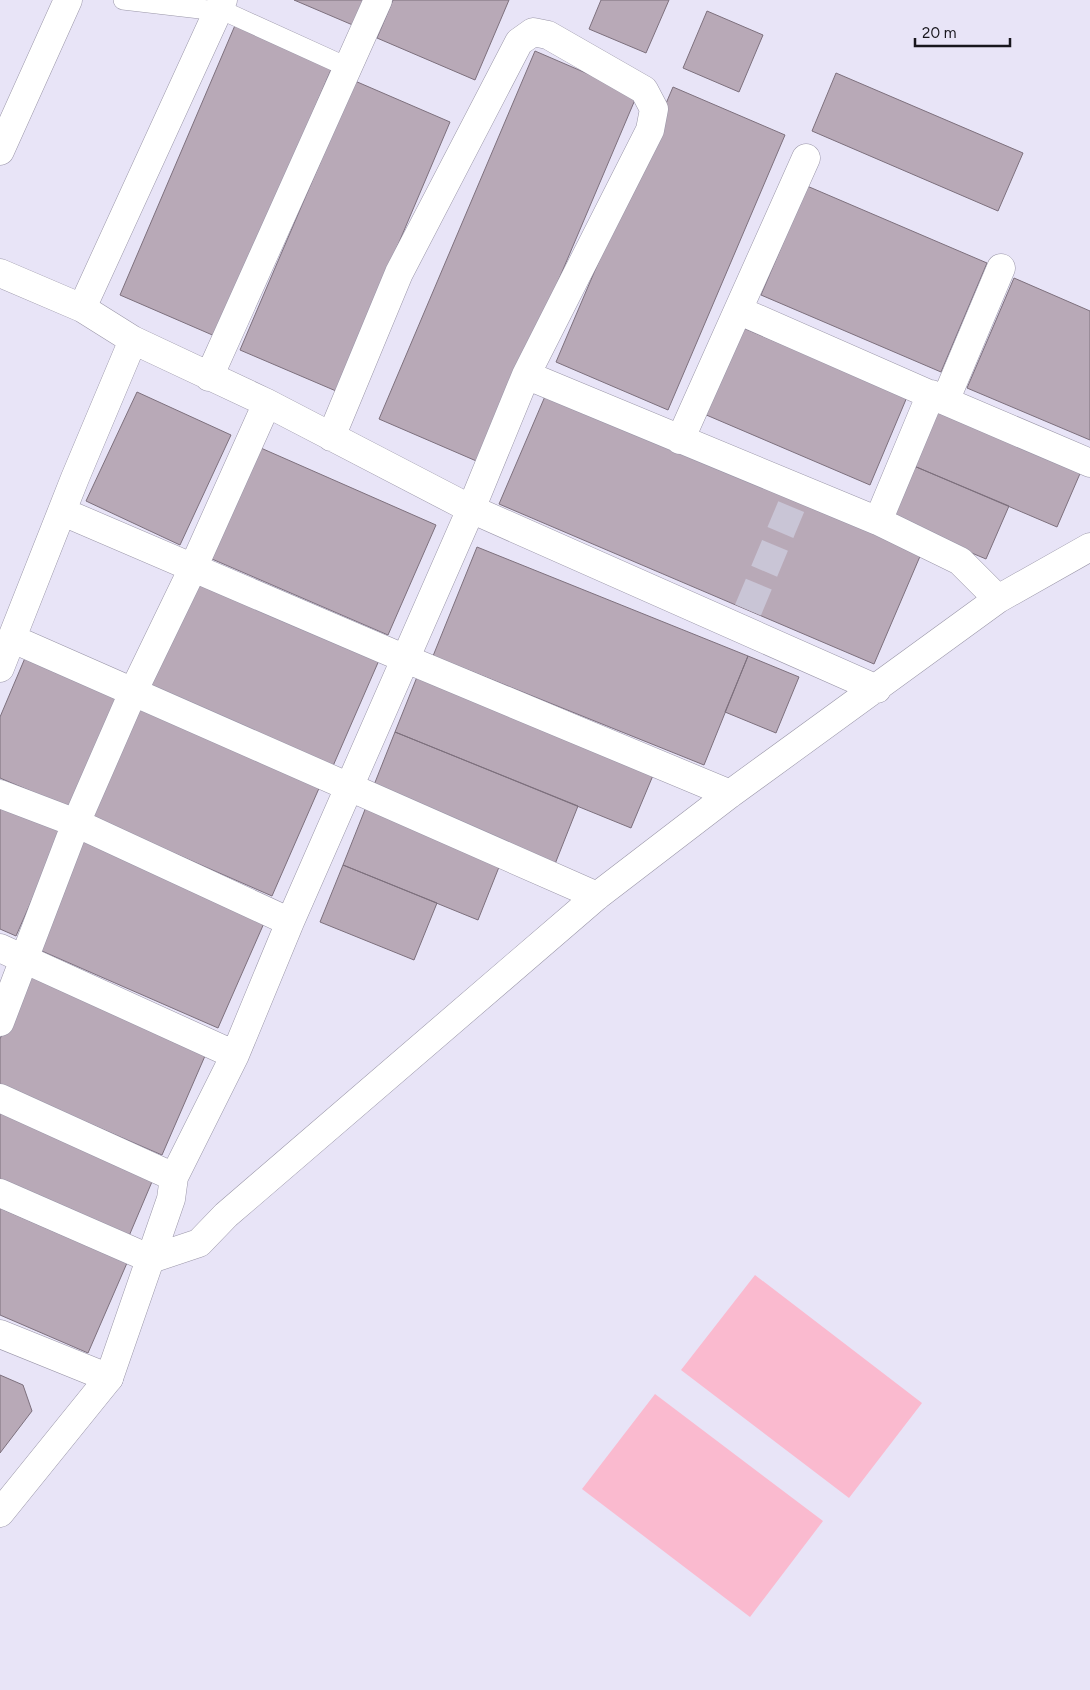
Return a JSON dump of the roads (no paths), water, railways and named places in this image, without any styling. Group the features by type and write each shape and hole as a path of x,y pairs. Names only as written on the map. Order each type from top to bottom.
{"street":[{"path":"0,151 68,0"},
{"path":"209,376 378,0"},
{"path":"82,308 220,6"},
{"path":"0,1513 109,1378 171,1199 174,1177 235,1055 290,922 471,509 526,375 650,130 654,109 644,90 548,35 533,32 519,42 399,273 332,437"},
{"path":"680,440 740,311 806,158"},
{"path":"878,521 1001,268"},
{"path":"0,273 82,308 132,340 267,403 471,509 745,620 877,689"},
{"path":"740,311 1090,462"},
{"path":"0,668 132,340"},
{"path":"526,375 680,440 797,493 878,521 960,560 998,599"},
{"path":"0,1022 26,959 76,823 134,690 193,568 267,403"},
{"path":"63,512 406,659 730,794"},
{"path":"0,1192 150,1259 199,1243 226,1215 597,896 730,794 877,689 998,599 1090,547"},
{"path":"13,639 134,690 597,896"},
{"path":"0,794 76,823 290,922"},
{"path":"0,948 235,1055"},
{"path":"0,1098 174,1177"},
{"path":"0,1334 109,1378"}],"lane":[{"path":"123,0 220,6 226,12 347,67"}],"tunnel":[{"path":"748,610 794,500"}]}
